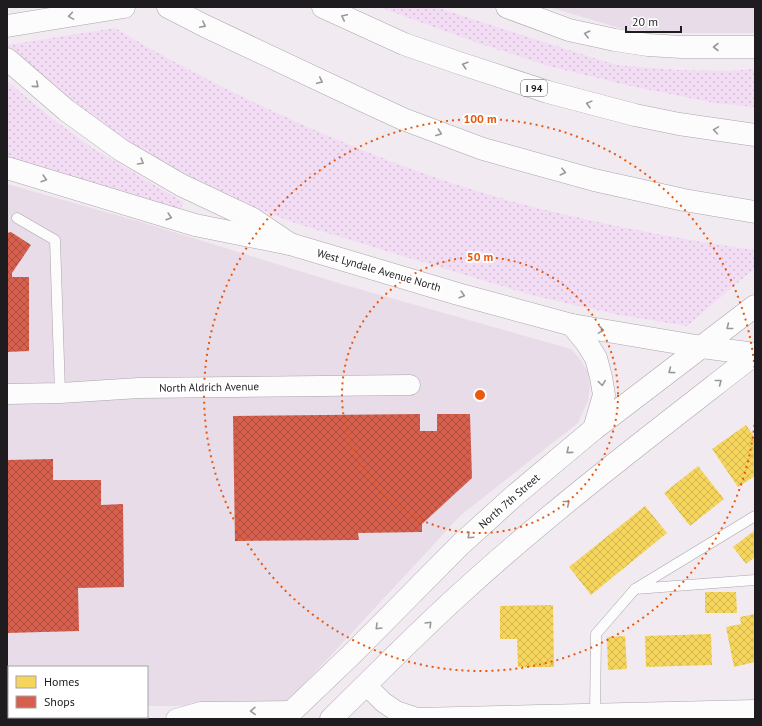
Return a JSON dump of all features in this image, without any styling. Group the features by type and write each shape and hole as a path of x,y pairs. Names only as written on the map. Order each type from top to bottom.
{"main road":[{"path":"7,26 124,7"},
{"path":"168,7 205,26 403,119 483,149 594,180 684,200 755,212"},
{"name":"I 94","path":"323,7 404,44 548,92 636,115 679,124 755,135"},
{"path":"518,10 569,30 615,40 648,45 682,47 755,47"},
{"path":"7,59 66,110 121,150 181,185 253,219 290,244"},
{"name":"West Lyndale Avenue North","path":"7,168 195,225 290,244 458,294 572,325 702,347 755,354"},
{"name":"North 7th Street","path":"288,715 353,653 461,544 514,496 594,429 755,306"},
{"path":"572,325 586,342 596,358 601,377 604,395 594,429"},
{"path":"331,719 453,600 506,554 613,465 755,354"}],"street":[{"name":"North Aldrich Avenue","path":"7,394 60,393 139,388 410,385"},
{"path":"366,685 396,711 417,718 546,717 595,713 672,715 755,710"},
{"path":"176,719 201,712 288,715"}],"lane":[{"path":"17,218 55,240 60,393"},
{"path":"595,713 596,634 635,588 755,516"},
{"path":"635,588 755,580"}],"shaded area":[{"path":"379,7 435,7 616,65 678,70 729,71 755,69 755,107 714,103 626,85 548,66 478,43"},
{"path":"549,7 755,7 755,33 687,33 626,30"},
{"path":"115,28 175,62 279,114 418,172 526,205 635,230 755,250 755,268 687,326 619,315 531,295 301,225 245,205 170,168 98,124 26,66 7,47 7,45"},
{"path":"7,81 54,120 94,149 183,202 181,209 74,179 7,158"},
{"path":"7,184 141,222 345,285 571,349 580,359 588,372 590,387 588,401 578,423 461,515 288,700 274,706 148,706 148,666 8,666 7,708"}],"building: Homes":[{"path":"746,425 755,438 755,476 738,487 712,449"},
{"path":"698,466 724,499 690,526 664,493"},
{"path":"645,506 667,533 591,595 569,567"},
{"path":"755,530 755,557 746,564 733,547"},
{"path":"705,592 736,592 737,613 705,613"},
{"path":"553,605 554,667 518,667 517,639 500,639 500,606"},
{"path":"755,614 755,662 734,667 726,627 741,624 740,617"},
{"path":"711,634 712,665 646,667 645,636"},
{"path":"625,636 627,669 608,670 607,637"}],"building: Shops":[{"path":"11,232 31,245 12,273 12,277 29,277 29,351 7,352 7,233"},
{"path":"420,414 420,431 437,431 437,414 470,414 472,478 422,524 422,532 358,533 359,540 235,541 233,416"},
{"path":"53,459 53,480 101,480 101,505 123,504 124,587 78,588 79,631 7,633 7,460"}]}
